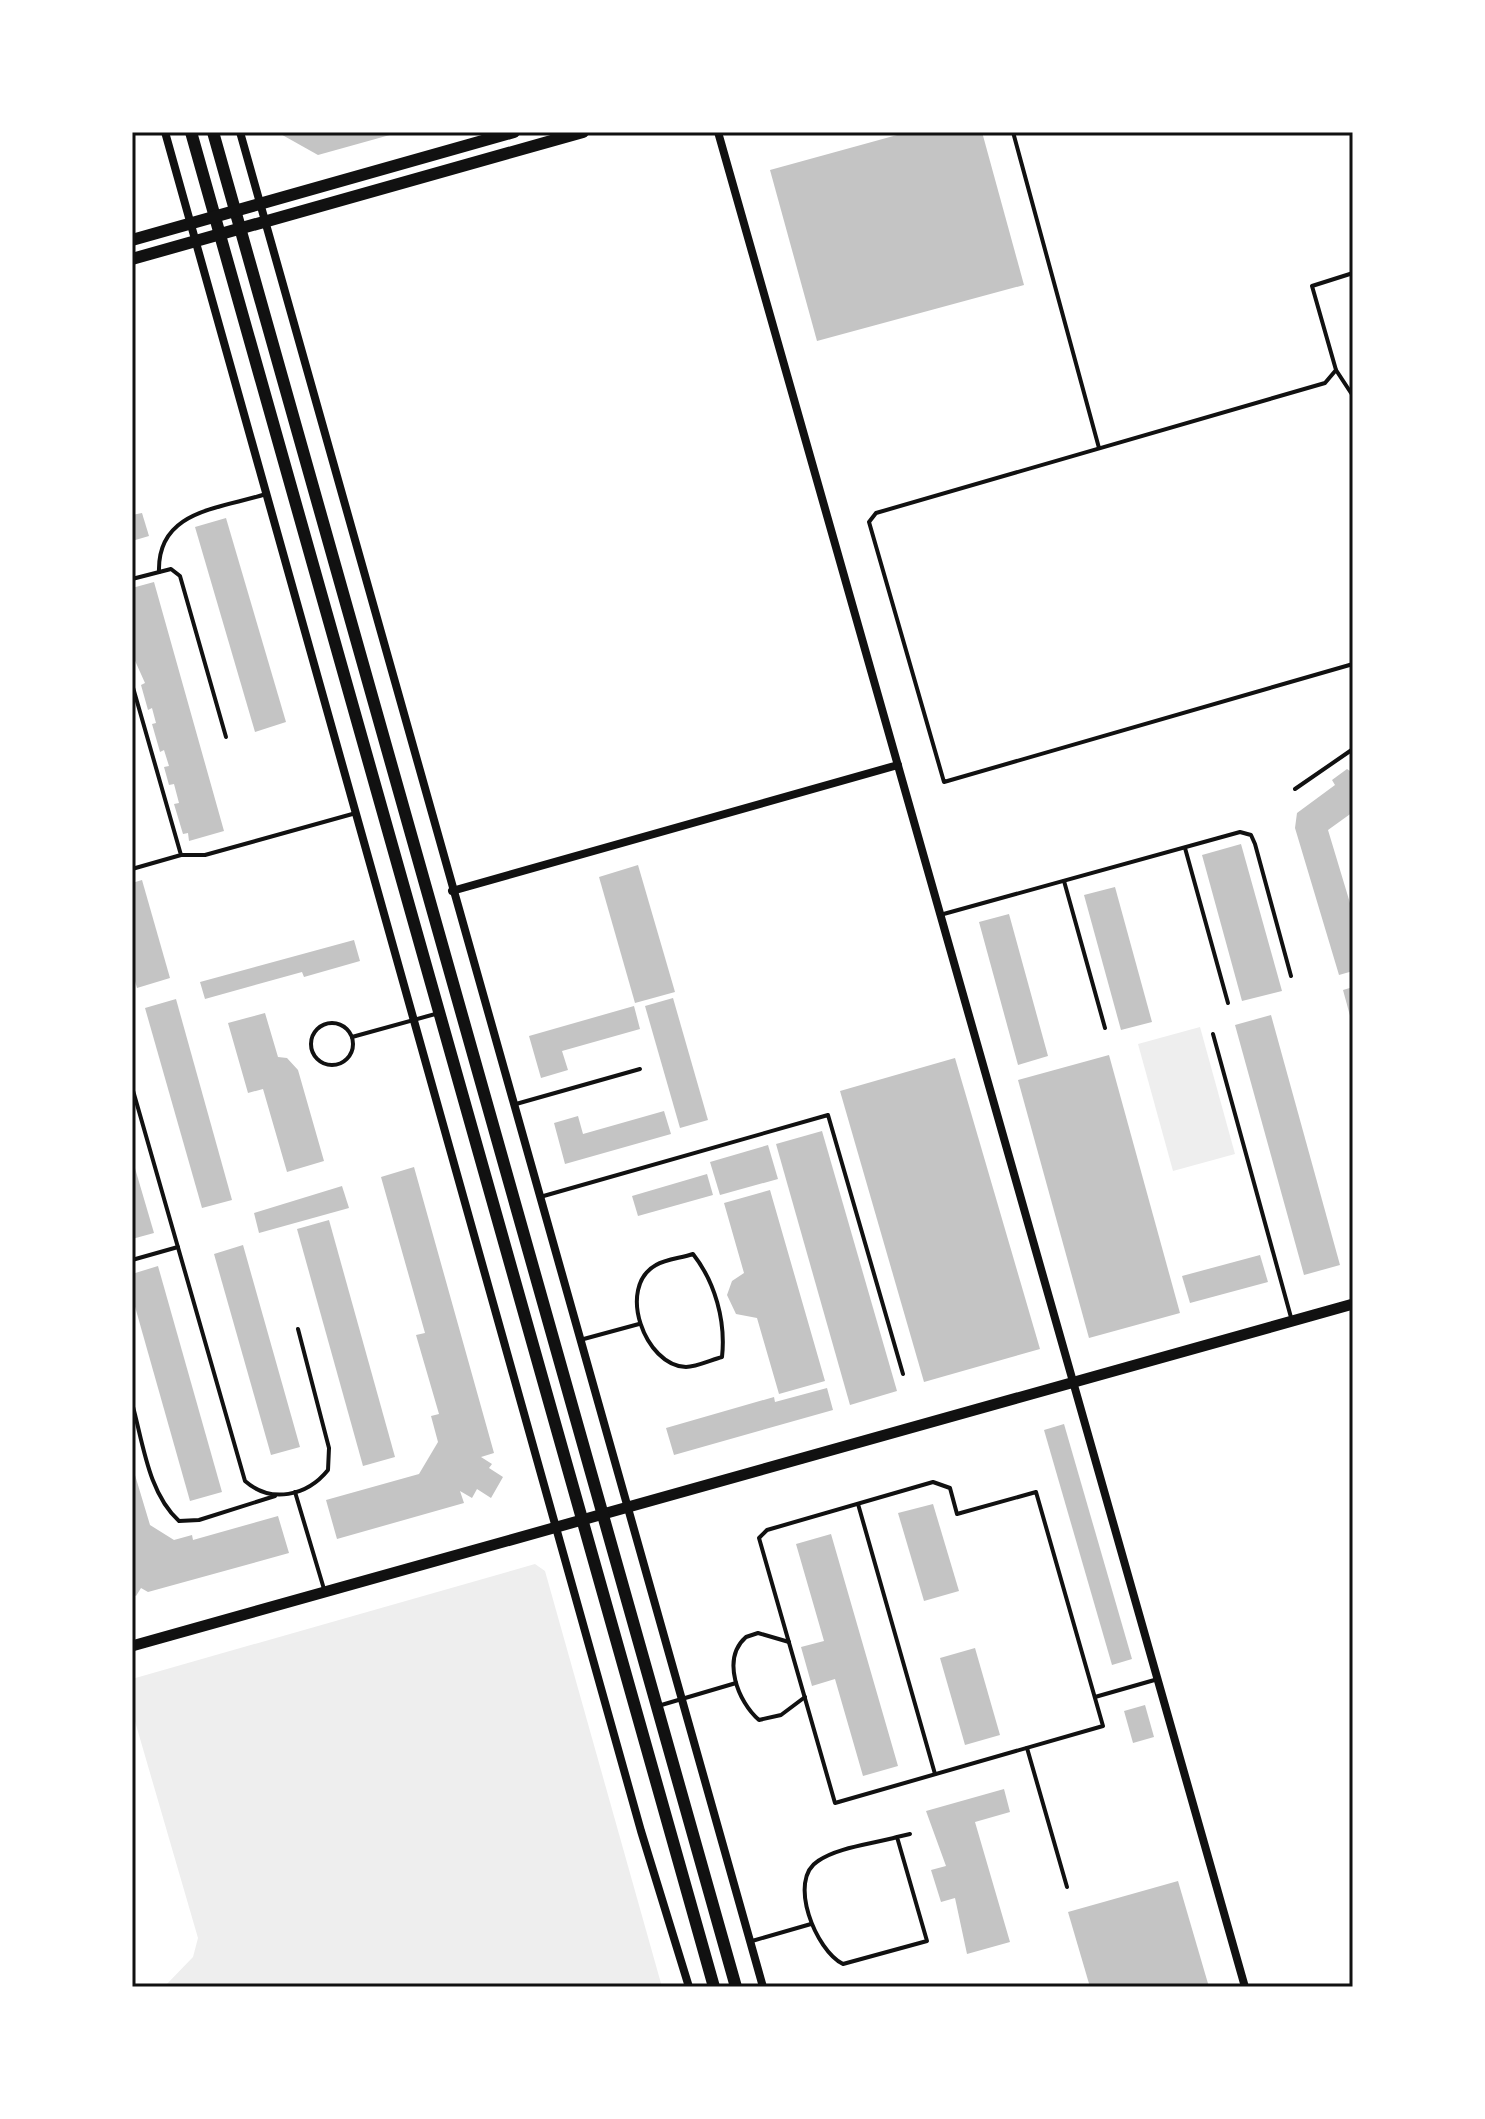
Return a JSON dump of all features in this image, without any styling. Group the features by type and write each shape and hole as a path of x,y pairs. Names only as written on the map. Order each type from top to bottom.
{"main road":[{"path":"191,132 714,1987"},
{"path":"213,132 736,1987"},
{"path":"132,240 514,132"},
{"path":"132,259 583,132"}],"street":[{"path":"165,132 641,1831 689,1987"},
{"path":"240,132 763,1987"},
{"path":"718,132 1245,1987"},
{"path":"452,891 898,765"},
{"path":"132,1646 324,1589 1353,1304"}],"lane":[{"path":"1013,132 1099,448"},
{"path":"1353,273 1312,286 1336,370 1353,396"},
{"path":"1336,370 1325,383 876,513 869,522 944,782 1353,664"},
{"path":"159,572 158,551 175,526 266,494"},
{"path":"132,579 171,569 180,576 226,737"},
{"path":"132,684 181,855"},
{"path":"1295,789 1353,749"},
{"path":"132,869 181,855 205,855 356,813"},
{"path":"940,915 1240,832 1251,835 1291,976"},
{"path":"1185,848 1228,1003"},
{"path":"1064,881 1105,1028"},
{"path":"352,1037 439,1013"},
{"path":"339,1023 352,1037 352,1052 339,1064 323,1063 312,1052 312,1036 323,1024 339,1023"},
{"path":"1213,1034 1292,1321"},
{"path":"512,1105 640,1069"},
{"path":"132,1087 245,1481 253,1488 276,1495"},
{"path":"539,1198 828,1115 903,1374"},
{"path":"132,1260 178,1247"},
{"path":"693,1254 704,1269 717,1303 724,1335 722,1357 685,1367 666,1359 639,1324 636,1296 641,1280 655,1265 693,1254"},
{"path":"580,1341 639,1324"},
{"path":"132,1403 164,1508 179,1521 199,1520 314,1485 328,1470 329,1448 298,1329"},
{"path":"933,1482 950,1488 957,1514 1036,1492 1103,1726 835,1803 759,1538 767,1530 858,1504 933,1482"},
{"path":"295,1492 324,1589"},
{"path":"858,1504 935,1774"},
{"path":"789,1642 758,1633 746,1637 735,1657 736,1683 748,1708 765,1721 781,1715 805,1697"},
{"path":"1095,1697 1158,1679"},
{"path":"657,1706 736,1683"},
{"path":"1027,1748 1067,1887"},
{"path":"897,1837 927,1941 843,1964 826,1952 811,1924 806,1894 810,1870 815,1863 897,1837 910,1834"},
{"path":"751,1941 811,1924"}],"shaded area":[{"path":"1200,1027 1235,1154 1173,1171 1138,1044"},
{"path":"535,1564 545,1571 662,1987 164,1987 193,1957 198,1938 132,1711 132,1679"}],"building":[{"path":"277,132 397,132 397,133 318,155"},
{"path":"908,132 982,132 1024,285 817,341 770,170"},
{"path":"142,513 149,536 132,541 132,515"},
{"path":"226,518 286,722 255,732 195,527"},
{"path":"154,582 224,831 189,841 188,833 183,834 174,804 179,803 174,784 169,785 164,767 169,766 164,750 160,752 152,724 156,723 152,708 148,710 141,685 145,683 132,654 132,588"},
{"path":"1347,769 1353,773 1353,812 1328,830 1353,913 1353,971 1339,975 1295,828 1297,813 1335,785 1332,780"},
{"path":"1241,844 1282,991 1242,1001 1202,855"},
{"path":"638,865 675,992 635,1003 599,877"},
{"path":"142,880 170,978 137,988 132,971 132,883"},
{"path":"1115,887 1152,1022 1121,1030 1084,895"},
{"path":"1009,914 1048,1056 1018,1065 979,922"},
{"path":"354,940 360,961 304,977 302,972 205,999 200,982"},
{"path":"1353,987 1353,1023 1352,1023 1343,990"},
{"path":"673,998 708,1120 680,1128 645,1006"},
{"path":"176,999 232,1200 202,1208 145,1008"},
{"path":"634,1006 640,1029 562,1051 568,1070 541,1078 529,1036"},
{"path":"265,1013 278,1057 287,1058 298,1070 324,1161 287,1172 263,1089 248,1093 228,1023"},
{"path":"1271,1015 1340,1265 1304,1275 1235,1025"},
{"path":"1109,1055 1180,1313 1089,1338 1018,1080"},
{"path":"955,1058 1040,1349 924,1382 840,1091"},
{"path":"664,1111 671,1134 565,1164 554,1123 578,1116 583,1134"},
{"path":"822,1131 897,1391 850,1405 776,1144"},
{"path":"768,1145 778,1179 720,1195 710,1162"},
{"path":"132,1158 154,1233 132,1239"},
{"path":"414,1167 494,1453 481,1457 492,1464 489,1468 503,1477 491,1498 477,1489 472,1498 460,1491 464,1503 337,1539 326,1500 419,1474 438,1442 431,1416 439,1414 416,1335 425,1333 381,1177"},
{"path":"707,1174 713,1195 638,1216 632,1196"},
{"path":"342,1186 349,1208 259,1233 254,1213"},
{"path":"770,1190 825,1381 779,1394 757,1318 736,1314 727,1295 732,1281 744,1273 724,1203"},
{"path":"329,1220 395,1457 363,1466 297,1229"},
{"path":"243,1245 300,1447 271,1455 214,1254"},
{"path":"1260,1255 1268,1282 1190,1303 1182,1276"},
{"path":"158,1266 222,1492 190,1501 132,1296 132,1274"},
{"path":"827,1388 833,1410 674,1455 666,1428 774,1397 775,1402"},
{"path":"1064,1424 1132,1659 1112,1665 1044,1430"},
{"path":"132,1465 150,1525 174,1540 192,1535 193,1540 278,1516 289,1553 148,1592 141,1588 136,1596 132,1594"},
{"path":"933,1504 959,1591 924,1601 898,1513"},
{"path":"831,1534 898,1766 863,1776 835,1679 812,1686 801,1647 824,1641 796,1544"},
{"path":"975,1648 1000,1735 965,1745 940,1658"},
{"path":"1145,1705 1154,1737 1133,1743 1124,1711"},
{"path":"1004,1789 1010,1812 975,1822 1010,1942 967,1954 955,1898 941,1902 931,1870 946,1866 926,1811"},
{"path":"1178,1881 1209,1987 1090,1987 1068,1912"}]}
